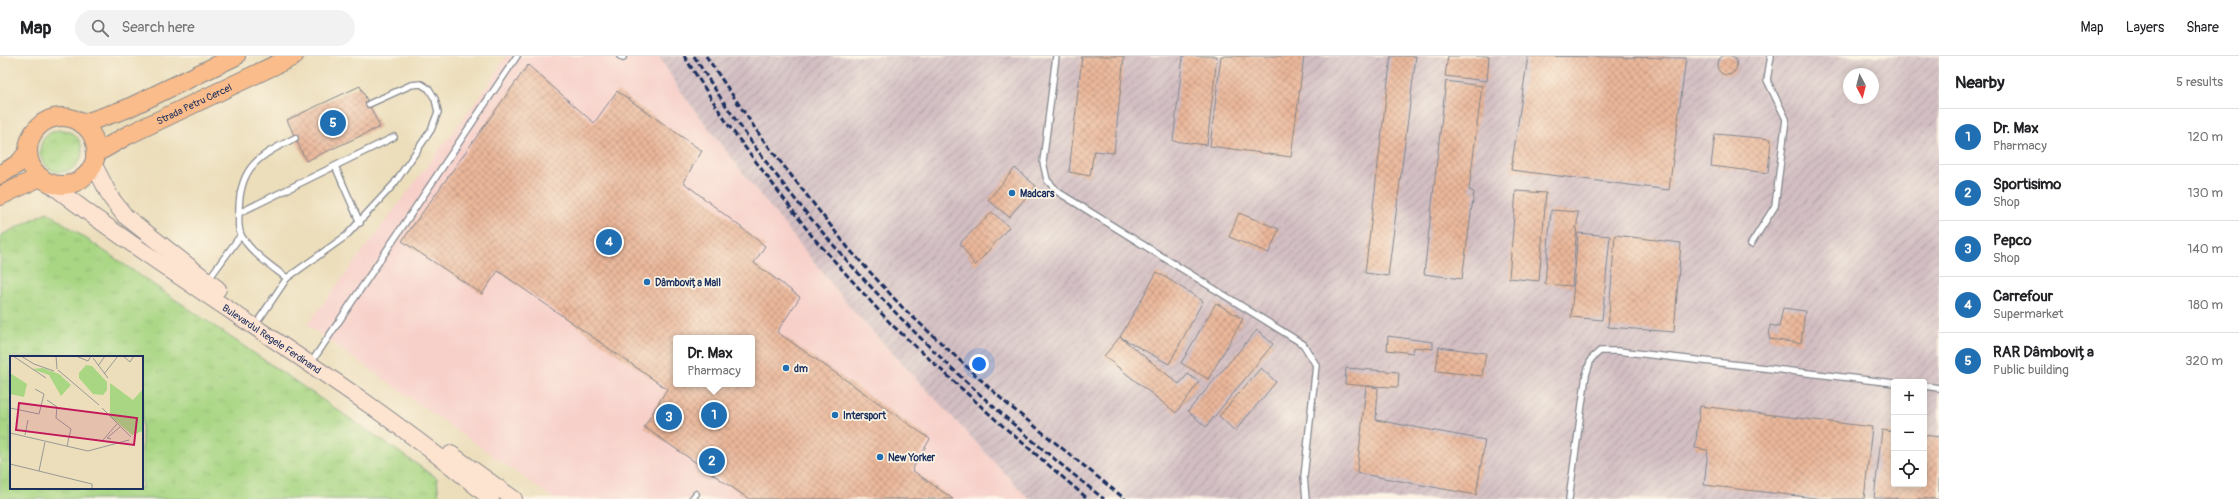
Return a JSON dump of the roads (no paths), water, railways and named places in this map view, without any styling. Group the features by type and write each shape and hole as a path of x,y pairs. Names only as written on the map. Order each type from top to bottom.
{"main road":[{"path":"82,124 126,110 236,56"},
{"name":"Strada Petru Cercel","path":"0,196 45,180 70,184 80,179 88,172 94,158 132,132 294,56"},
{"path":"0,175 19,162 28,152 32,134 46,121 65,118 82,124 92,137 94,158"},
{"path":"28,152 34,170 45,180"},
{"name":"Bulevardul Regele Ferdinand","path":"94,158 118,208 138,228 207,281 315,356 514,499"},
{"name":"Bulevardul Regele Ferdinand","path":"45,180 100,222 371,405 491,499"}],"lane":[{"path":"315,356 517,56"},
{"path":"1056,56 1043,162 1047,180 1058,192 1303,344 1316,366 1304,477 1306,499"},
{"path":"1751,244 1775,206 1786,119 1767,80 1771,56"},
{"path":"260,318 287,278 346,236 360,223 394,184 432,130 438,112 435,99 429,89 421,84 411,85 369,104"},
{"path":"239,213 394,137"},
{"path":"287,278 260,258 241,235 239,213 240,192 244,176 256,159 295,138"},
{"path":"335,166 360,223"},
{"path":"207,281 241,235"},
{"path":"1569,499 1586,375 1591,359 1600,351 1618,350 1891,382"},
{"path":"1927,386 1939,388"}],"railway":[{"path":"684,56 729,126 812,236 891,324 996,420 1088,499"},
{"path":"694,56 736,120 780,181 828,239 879,296 932,350 988,401 1045,451 1104,499"},
{"path":"706,56 761,137 849,249 902,307 1006,403 1125,499"}],"place":[{"name":"RAR Dâmbovița","path":"333,123"},
{"name":"Madcars","path":"1012,193"},
{"name":"Carrefour","path":"609,242"},
{"name":"Dâmbovița Mall","path":"647,282"},
{"name":"dm","path":"786,368"},
{"name":"Dr. Max","path":"714,415"},
{"name":"Intersport","path":"835,415"},
{"name":"Pepco","path":"669,417"},
{"name":"New Yorker","path":"880,457"},
{"name":"Sportisimo","path":"712,461"}]}
